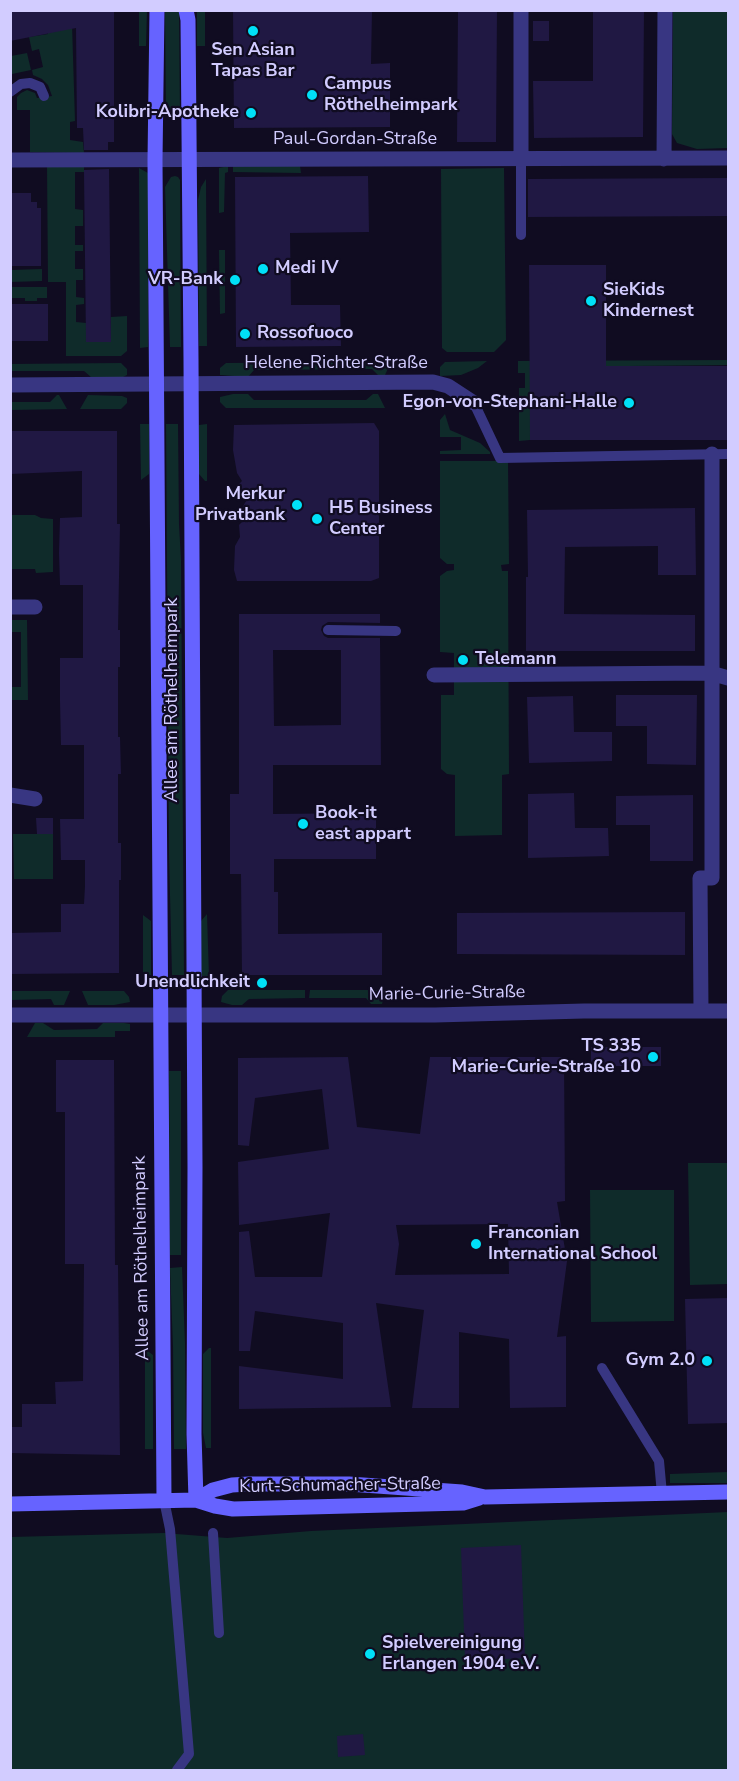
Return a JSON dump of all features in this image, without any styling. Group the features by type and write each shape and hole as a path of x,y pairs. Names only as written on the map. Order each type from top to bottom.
{"street":[{"name":"Allee am Röthelheimpark","path":"158,10 155,160 164,1500"},
{"name":"Allee am Röthelheimpark","path":"186,10 191,385 196,1500"},
{"path":"521,10 521,159"},
{"path":"664,159 665,10"},
{"name":"Paul-Gordan-Straße","path":"189,160 729,158"},
{"path":"10,160 189,160"},
{"name":"Helene-Richter-Straße","path":"191,385 433,382 448,386 474,403"},
{"path":"10,385 191,385"},
{"path":"701,1011 700,878 712,878 712,454"},
{"path":"10,607 35,607"},
{"path":"434,675 711,673 729,678"},
{"path":"10,795 35,799"},
{"name":"Marie-Curie-Straße","path":"195,1014 435,1015 584,1011 729,1011"},
{"path":"10,1015 195,1014"},
{"name":"Kurt-Schumacher-Straße","path":"196,1500 213,1490 232,1485 249,1484 349,1484 462,1492 485,1497 729,1492"},
{"name":"Kurt-Schumacher-Straße","path":"10,1504 196,1500 233,1509 462,1503 485,1497"}],"lane":[{"path":"10,92 21,84 30,83 40,87 44,96"},
{"path":"521,159 521,235"},
{"name":"Helene-Richter-Straße","path":"474,403 500,458 729,453"},
{"path":"327,630 396,631"},
{"path":"602,1368 659,1461 662,1494"},
{"path":"164,1500 170,1529 189,1754 177,1770"},
{"path":"213,1533 219,1633"}],"green space":[{"path":"139,11 147,11 146,46 139,46"},
{"path":"165,11 179,11 180,115 166,116"},
{"path":"197,11 205,11 205,46 197,46"},
{"path":"673,11 728,11 728,148 697,149 677,143 672,134"},
{"path":"72,24 75,121 70,122 70,140 83,142 84,153 30,152 30,110 17,110 17,97 27,90 35,93 37,98 52,96 48,85 33,75 32,70 43,67 39,49 32,51 29,37 48,34 47,28"},
{"path":"27,53 31,70 12,74 11,77 11,56"},
{"path":"47,166 84,166 84,172 75,172 75,209 83,210 83,226 75,226 75,245 83,245 83,251 75,251 75,269 83,269 83,280 76,280 76,297 84,298 84,304 76,305 76,322 86,323 111,342 111,317 127,316 127,351 121,356 66,356 66,282 48,282"},
{"path":"228,166 228,172 225,173 224,212 219,213 219,168"},
{"path":"233,166 300,166 301,173 233,172"},
{"path":"139,168 148,173 148,347 140,348"},
{"path":"504,168 506,340 494,352 447,352 442,348 441,169"},
{"path":"175,176 180,180 181,347 170,347 165,187 171,177"},
{"path":"206,179 207,346 199,346 198,200 201,187"},
{"path":"219,250 225,250 225,313 220,314"},
{"path":"42,269 42,281 11,282 11,270"},
{"path":"11,287 47,287 47,298 25,301 25,298 11,298"},
{"path":"728,360 728,365 531,367 530,440 519,441 519,388 525,388 525,373 518,373 518,361"},
{"path":"487,361 478,368 461,375 440,376 440,367 445,362"},
{"path":"391,362 385,375 379,376 372,369 254,370 248,377 220,375 220,368 226,363"},
{"path":"121,363 127,369 127,375 123,377 91,377 84,371 11,371 10,364"},
{"path":"248,394 254,400 366,400 373,394 378,394 385,408 226,408 220,402 220,397"},
{"path":"57,395 67,409 11,410 11,402 50,402"},
{"path":"88,395 122,396 127,398 127,403 121,409 80,409"},
{"path":"445,414 450,430 480,443 490,454 440,454 440,451 461,450 461,437 440,437 440,420"},
{"path":"140,424 149,424 149,474 141,480"},
{"path":"166,424 178,424 184,975 172,975"},
{"path":"207,424 207,481 205,481 199,474 199,425"},
{"path":"440,461 508,461 509,564 501,565 502,571 508,571 509,774 502,775 502,835 455,836 455,775 447,774 441,769 441,695 454,695 454,653 440,652 440,576 447,571 454,570 454,564 447,564 440,558"},
{"path":"11,515 35,515 53,519 53,572 36,573 35,569 11,569"},
{"path":"11,620 27,620 28,700 11,700 11,687 21,687 21,632 11,632"},
{"path":"13,834 53,834 53,879 14,879"},
{"path":"207,914 209,976 201,976 201,921"},
{"path":"143,915 151,921 151,975 143,975"},
{"path":"228,990 305,990 305,998 249,999 242,1005 232,1005 221,1002 222,996"},
{"path":"310,990 386,990 382,1004 371,1004 366,998 309,998"},
{"path":"11,991 70,991 64,1005 54,1005 51,999 11,1000"},
{"path":"82,991 124,991 130,1002 114,1005 88,1005"},
{"path":"35,1023 43,1023 54,1030 97,1029 103,1023 124,1023 130,1024 130,1031 115,1031 115,1037 27,1037"},
{"path":"169,1071 181,1071 181,1255 170,1255"},
{"path":"688,1163 728,1163 728,1284 690,1285"},
{"path":"590,1190 674,1190 674,1321 591,1322"},
{"path":"182,1267 186,1449 174,1449 170,1268"},
{"path":"211,1348 211,1448 206,1448 203,1433 203,1354"},
{"path":"145,1349 153,1355 153,1449 145,1449"},
{"path":"728,1472 728,1483 670,1483 670,1474"},
{"name":"Spielvereinigung Erlangen 1904 e.V.","path":"728,1512 728,1770 11,1770 11,1537 164,1533 227,1538 311,1531"}],"building":[{"path":"10,10 114,10 114,142 108,142 108,150 84,150 83,128 77,128 76,28 10,41"},
{"name":"Campus Röthelheimpark","path":"233,10 372,10 371,64 390,63 390,127 234,128"},
{"path":"458,10 497,10 496,142 457,142"},
{"path":"593,10 644,10 643,137 534,138 533,81 593,81"},
{"path":"533,21 549,21 549,41 533,41"},
{"path":"109,169 111,342 86,342 84,170"},
{"name":"Medi IV","path":"368,176 369,232 290,233 291,305 340,305 341,346 236,347 235,177"},
{"path":"729,178 729,216 528,217 528,179"},
{"path":"10,193 31,193 31,202 37,202 37,208 41,208 41,266 10,266"},
{"name":"Egon-von-Stephani-Halle","path":"529,265 606,265 606,366 729,366 729,440 530,440"},
{"path":"10,304 48,304 48,341 10,341"},
{"name":"H5 Business Center","path":"374,423 379,431 379,578 371,581 237,581 234,570 235,546 240,537 239,525 247,517 242,508 249,496 236,487 242,481 237,473 233,450 234,425"},
{"path":"10,431 117,431 117,524 120,524 118,737 120,737 121,774 118,774 118,843 121,843 119,973 10,974 10,933 61,932 61,904 84,904 85,860 61,860 60,819 84,819 84,745 61,745 60,701 60,658 83,658 83,585 60,585 59,553 60,518 82,517 82,471 10,474"},
{"path":"695,508 696,575 658,575 658,546 565,547 564,614 695,615 695,651 526,651 527,510"},
{"path":"239,614 380,614 380,623 328,622 322,626 321,630 328,638 380,638 381,765 273,765 273,814 376,813 376,859 274,859 274,892 278,892 278,934 382,933 382,975 242,975 241,874 230,874 230,794 239,794","holes":["273,650 341,650 341,725 274,726"]},
{"path":"616,695 697,695 696,765 647,764 647,726 616,726"},
{"path":"573,696 574,732 612,732 612,761 529,763 527,697"},
{"path":"574,793 575,828 608,828 609,856 528,858 528,794"},
{"path":"693,795 693,861 650,861 650,825 616,825 616,796"},
{"path":"36,818 53,818 53,834 37,834"},
{"path":"685,912 685,955 457,954 457,913"},
{"path":"591,1047 661,1047 661,1066 591,1066"},
{"path":"348,1057 357,1127 420,1134 430,1057 564,1057 565,1201 557,1202 567,1261 557,1337 566,1336 566,1407 510,1408 509,1339 459,1332 459,1408 412,1408 424,1310 376,1303 391,1407 239,1409 239,1366 343,1379 343,1323 255,1311 250,1351 239,1351 239,1232 249,1231 255,1277 322,1277 330,1213 239,1225 238,1162 329,1149 322,1089 255,1098 249,1146 238,1145 238,1058","holes":["508,1224 509,1274 395,1275 399,1244 396,1225"]},
{"path":"56,1060 114,1060 115,1265 118,1265 120,1455 10,1453 10,1427 22,1427 22,1404 56,1404 55,1382 83,1381 84,1264 65,1264 65,1112 56,1112"},
{"name":"Gym 2.0","path":"729,1298 729,1423 688,1424 685,1299"},
{"path":"521,1545 525,1658 465,1661 461,1548"},
{"path":"363,1734 365,1755 338,1757 337,1736"}],"place":[{"name":"Sen Asian Tapas Bar","path":"253,31"},
{"name":"Campus Röthelheimpark","path":"312,95"},
{"name":"Kolibri-Apotheke","path":"251,113"},
{"name":"Medi IV","path":"263,269"},
{"name":"VR-Bank","path":"235,280"},
{"name":"SieKids Kindernest","path":"591,301"},
{"name":"Rossofuoco","path":"245,334"},
{"name":"Egon-von-Stephani-Halle","path":"629,403"},
{"name":"Merkur Privatbank","path":"297,505"},
{"name":"H5 Business Center","path":"317,519"},
{"name":"Telemann","path":"463,660"},
{"name":"Book-it east appart","path":"303,824"},
{"name":"Unendlichkeit","path":"262,983"},
{"name":"TS 335 Marie-Curie-Straße 10","path":"653,1057"},
{"name":"Franconian International School","path":"476,1244"},
{"name":"Gym 2.0","path":"707,1361"},
{"name":"Spielvereinigung Erlangen 1904 e.V.","path":"370,1654"}]}
